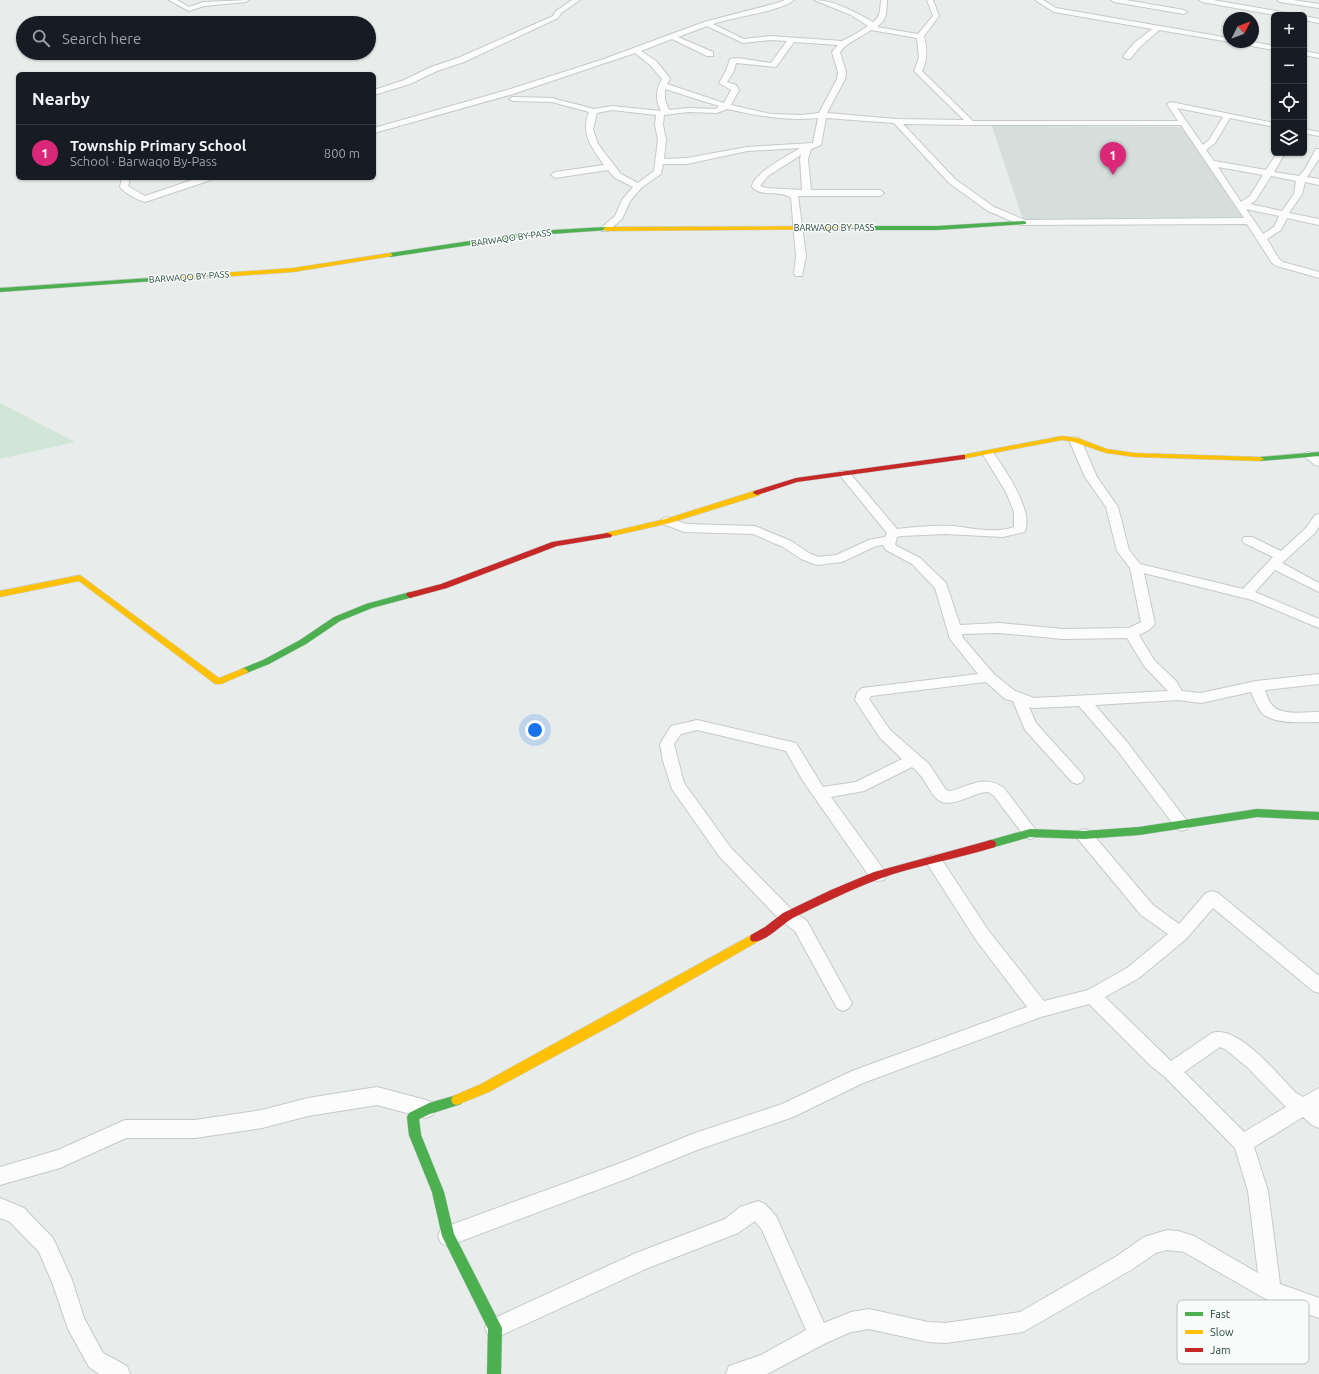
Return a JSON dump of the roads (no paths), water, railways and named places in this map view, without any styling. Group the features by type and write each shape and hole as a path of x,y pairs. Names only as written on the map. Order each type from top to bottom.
{"main road":[{"name":"BARWAQO BY-PASS","path":"0,290 293,270 536,233 606,229 937,228 1024,223"},
{"path":"0,594 80,578 218,682 266,662 303,642 337,619 369,606 444,586 555,544 602,537 667,521 796,480 988,453 1062,438 1075,440 1096,449 1130,454 1259,459 1314,455"},
{"path":"494,1374 495,1328 448,1236 438,1192 415,1135 413,1117 426,1109 438,1107 485,1088 612,1019 769,930 787,916 835,892 878,875 934,861 1030,833 1084,835 1139,831 1257,813 1319,816"}],"street":[{"path":"172,0 189,9 203,4 246,0"},
{"path":"376,92 407,82 434,69 487,49 518,33 556,17 558,12 577,0"},
{"path":"376,130 510,92 637,51 670,36 706,23 748,11 779,5 791,0"},
{"path":"817,0 853,14 872,27 920,36"},
{"path":"660,162 687,161 747,149 809,147 817,145 821,129 822,115 841,79 842,72 836,52 843,44 872,27 880,20 883,15 884,0"},
{"path":"930,0 936,16 933,22 922,30 920,36 923,47 922,65 918,71 971,123"},
{"path":"1038,0 1054,10 1158,27 1171,25 1223,38"},
{"path":"1114,0 1185,9 1171,25"},
{"path":"1202,0 1272,12"},
{"path":"1267,11 1275,0"},
{"path":"1280,0 1319,6"},
{"path":"1307,19 1319,21"},
{"path":"706,23 743,41 763,38 843,44"},
{"path":"1127,57 1137,45 1158,27"},
{"path":"670,36 710,54"},
{"path":"512,98 552,100 594,111 612,108 663,112 697,110 717,111 726,106 735,90 733,86 723,83 730,72 733,61 738,60 773,65 792,40"},
{"path":"1259,45 1271,47"},
{"path":"606,229 619,217 626,200 638,186 658,172 660,162 662,140 659,125 663,112 661,104 662,85 666,79 653,63 637,51"},
{"path":"1307,54 1319,56"},
{"path":"662,85 726,106 771,116 802,117 822,115 896,121 971,123 1182,123"},
{"path":"1271,124 1171,104 1182,123 1242,207 1261,239 1267,246 1274,261 1285,267 1319,275"},
{"path":"594,111 590,121 590,136 609,167 619,177 638,186"},
{"path":"1202,149 1212,141 1217,130 1228,115"},
{"path":"896,121 952,181 991,210 1024,223 1250,221"},
{"path":"1307,132 1319,134"},
{"path":"807,192 804,159 809,147"},
{"path":"809,147 766,174 756,184 756,187 761,190 790,192 880,193"},
{"path":"1261,239 1278,228 1284,214 1298,194 1301,178 1309,170 1319,152"},
{"path":"1242,207 1253,198 1279,156"},
{"path":"1210,163 1319,182"},
{"path":"555,175 609,167"},
{"path":"126,180 124,187 130,192 145,199 201,180"},
{"path":"790,192 795,197 800,256 799,274"},
{"path":"1242,207 1319,222"},
{"path":"954,630 999,628 1063,634 1131,633 1148,624 1136,568 1123,551 1112,507 1090,477 1075,440"},
{"path":"667,521 684,528 755,530 766,533 805,556 817,561 838,559 892,536 935,530 991,533 1016,531 1020,529 1020,512 1012,492 988,453"},
{"path":"1314,455 1319,463"},
{"path":"844,473 892,536"},
{"path":"1246,594 1277,560 1294,547 1311,530 1319,518"},
{"path":"892,536 889,545 890,547 916,561 941,586 945,593 957,638 989,677 1010,695 1019,699 1042,704 1178,695 1201,698 1256,686 1319,679"},
{"path":"1248,540 1319,588"},
{"path":"1136,568 1256,597 1319,624"},
{"path":"1131,633 1149,663 1171,684 1178,695"},
{"path":"989,677 948,684 907,686 867,692 864,694 862,700 885,734 924,768 941,794 946,797 950,797 985,786 992,787 999,792 1030,833"},
{"path":"1256,686 1267,709 1271,712 1280,715 1319,717"},
{"path":"1019,699 1030,726 1078,778"},
{"path":"1083,701 1122,746 1182,825"},
{"path":"843,1003 801,926 787,916 724,852 677,784 670,761 667,744 676,730 697,725 791,748 808,777 878,875"},
{"path":"820,793 859,787 913,760"},
{"path":"1084,835 1147,910 1180,934"},
{"path":"934,861 982,935 1040,1010"},
{"path":"448,1236 626,1170 695,1142 786,1111 858,1076 942,1047 1040,1010 1092,996 1133,973 1180,934 1212,898 1319,986"},
{"path":"1092,996 1157,1060 1171,1071 1243,1143 1258,1190 1271,1292"},
{"path":"1171,1071 1218,1040 1230,1042 1252,1061 1290,1099 1311,1102"},
{"path":"0,1176 60,1159 125,1129 195,1129 262,1119 308,1107 377,1096 426,1109"},
{"path":"1311,1102 1319,1119"},
{"path":"1243,1143 1311,1102"},
{"path":"0,1208 17,1215 46,1245 62,1280 75,1322 92,1353 96,1360 119,1374"},
{"path":"495,1328 643,1260 731,1226 747,1214 758,1211 769,1223 819,1335"},
{"path":"736,1374 766,1364 819,1335 851,1322 869,1319 928,1332 946,1333 1023,1322 1124,1263 1151,1244 1167,1240 1178,1240 1187,1243 1271,1292 1295,1300"},
{"path":"1309,1305 1319,1308"}],"place":[{"name":"Township Primary School","path":"1113,175"}]}
